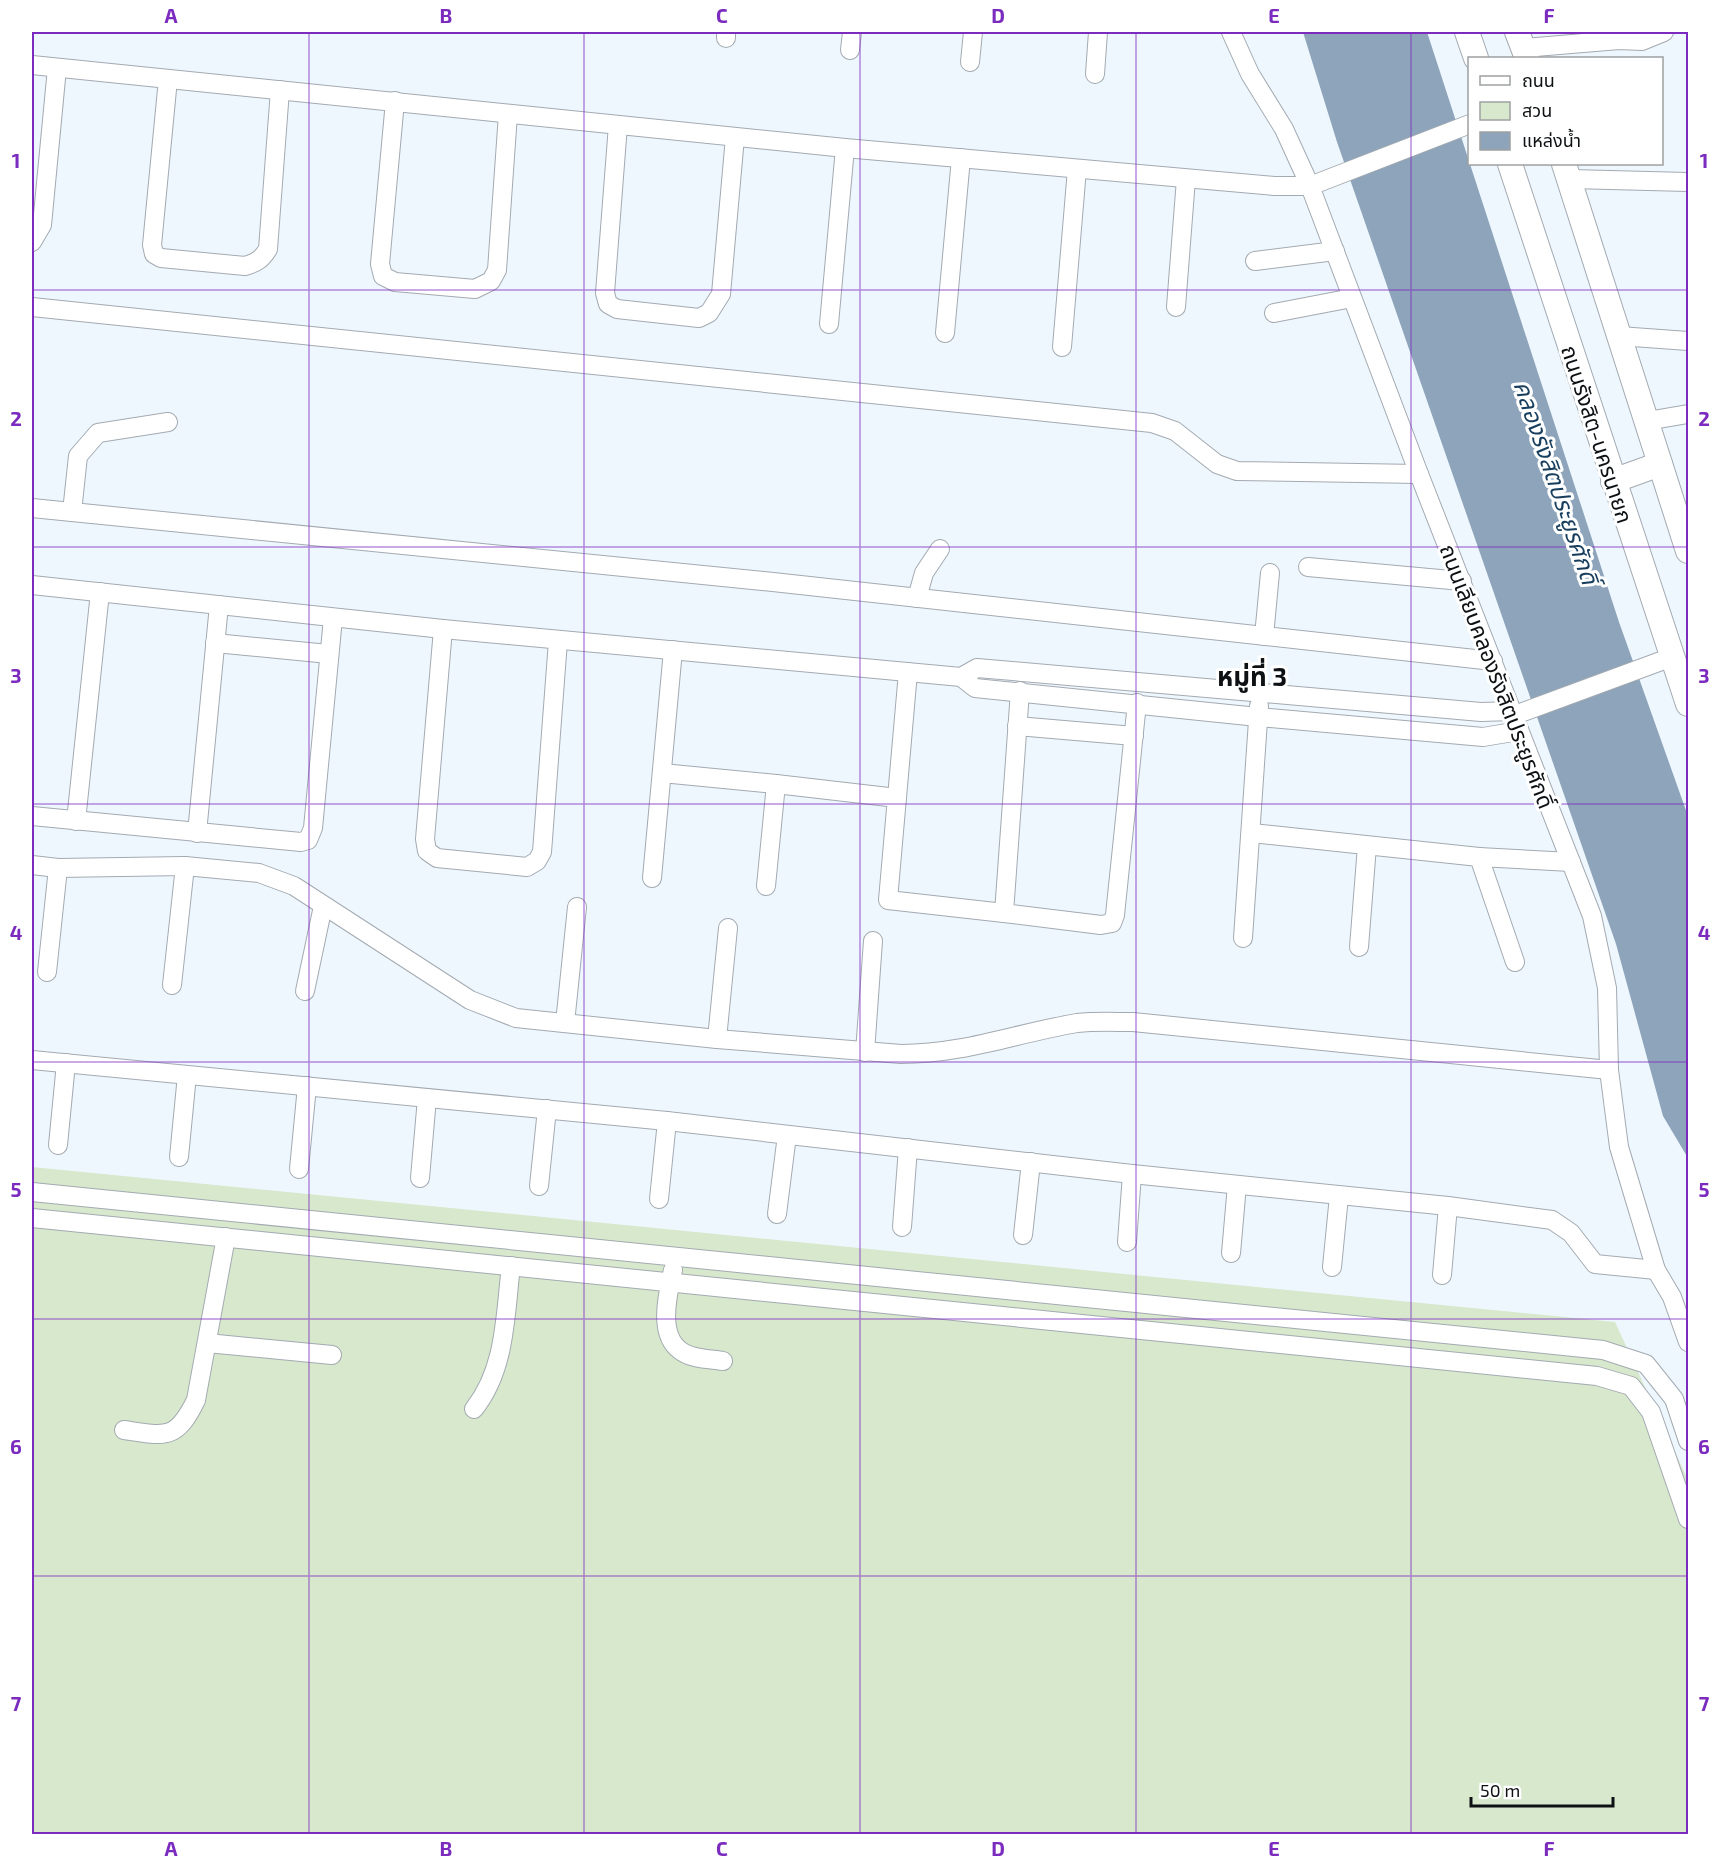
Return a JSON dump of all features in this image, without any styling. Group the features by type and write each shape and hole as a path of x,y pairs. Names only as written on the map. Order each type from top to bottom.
{"main road":[{"path":"1467,32 1476,57"},
{"name":"ถนนรังสิต-นครนายก","path":"1510,165 1613,481 1666,659 1689,704"},
{"path":"1567,171 1660,464 1680,497 1689,551"},
{"path":"1613,481 1660,464"}],"street":[{"path":"850,50 852,32"},
{"path":"970,62 973,32"},
{"path":"1095,74 1098,32"},
{"name":"ถนนเลียบคลองรังสิตประยูรศักดิ์","path":"1231,32 1239,53 1284,129 1310,186 1419,474 1493,661 1519,717 1592,916 1607,988 1609,1070 1619,1147 1656,1270 1671,1297 1689,1342"},
{"path":"1522,46 1619,40 1642,41 1664,32"},
{"path":"32,65 845,148 1274,186 1310,186 1468,125"},
{"path":"32,242 42,225 57,68"},
{"path":"168,79 152,245 154,254 161,258 244,266 255,264 263,258 268,249 280,90"},
{"path":"395,102 380,264 383,276 395,282 475,289 491,281 497,270 508,114"},
{"path":"618,125 605,293 608,304 617,309 699,318 709,313 721,294 735,137"},
{"path":"829,324 845,148"},
{"path":"945,333 961,158"},
{"path":"1062,347 1077,169"},
{"path":"1567,171 1689,182"},
{"path":"1176,307 1186,179"},
{"path":"1255,261 1335,251"},
{"path":"1275,313 1353,298"},
{"path":"32,308 1152,423 1175,431 1217,464 1237,471 1419,474"},
{"path":"1619,336 1689,341"},
{"path":"1647,421 1689,414"},
{"path":"72,512 78,456 99,432 168,422"},
{"path":"32,508 917,598 1493,661"},
{"path":"917,598 924,573 939,549"},
{"path":"1308,567 1462,581"},
{"path":"1264,636 1270,573"},
{"path":"32,585 558,641 961,677 975,688 1483,737 1519,717 1666,659"},
{"path":"76,821 100,592"},
{"path":"197,833 219,605"},
{"path":"32,816 197,833 301,842 308,840 313,828 333,618"},
{"path":"443,629 425,839 427,851 437,858 527,867 537,861 542,852 558,641"},
{"path":"215,643 329,654"},
{"path":"652,878 674,650"},
{"path":"961,677 977,668 1519,717"},
{"path":"908,672 888,900 1101,925 1112,923 1115,915 1137,703"},
{"path":"1004,913 1020,691"},
{"path":"1243,938 1260,692"},
{"path":"1017,726 1134,736"},
{"path":"662,773 897,798"},
{"path":"766,886 776,784"},
{"path":"1252,833 1479,857 1571,862"},
{"path":"1359,947 1367,846"},
{"path":"1479,857 1515,962"},
{"path":"32,865 58,868 185,866 259,873 294,886 470,1000 516,1018 864,1052 930,1054 1001,1042 1036,1030 1081,1023 1133,1022 1609,1070"},
{"path":"172,985 185,866"},
{"path":"47,972 58,868"},
{"path":"305,991 323,906"},
{"path":"565,1023 577,908"},
{"path":"717,1039 728,928"},
{"path":"864,1052 873,941"},
{"path":"32,1060 667,1121 1132,1174 1448,1206 1551,1220 1571,1233 1595,1264 1656,1270"},
{"path":"58,1145 66,1063"},
{"path":"179,1157 187,1075"},
{"path":"299,1169 308,1086"},
{"path":"420,1178 428,1098"},
{"path":"539,1186 547,1109"},
{"path":"659,1199 667,1121"},
{"path":"777,1214 787,1135"},
{"path":"902,1227 908,1148"},
{"path":"1023,1235 1031,1162"},
{"path":"1127,1242 1132,1174"},
{"path":"1231,1253 1237,1185"},
{"path":"32,1192 1603,1350 1646,1364 1674,1399 1689,1441"},
{"path":"1332,1267 1339,1196"},
{"path":"1442,1275 1448,1206"},
{"path":"32,1218 1035,1317 1598,1376 1631,1386 1651,1412 1689,1519"},
{"path":"304,1245 306,1219"},
{"path":"124,1430 171,1433 185,1423 196,1400 226,1237"},
{"path":"676,1256 670,1282 666,1326 672,1341 682,1352 723,1361"},
{"path":"474,1408 487,1392 495,1371 511,1266"},
{"path":"1035,1317 1037,1292"},
{"path":"1388,1355 1391,1329"},
{"path":"207,1343 332,1355"}],"green space":[{"path":"32,1167 1615,1322 1688,1480 1688,1834 32,1834"}],"water":[{"name":"คลองรังสิตประยูรศักดิ์","path":"1303,32 1427,32 1468,158 1468,165 1470,165 1619,622 1688,816 1688,1158 1663,1116 1616,944 1337,142"}],"district":[{"name":"หมู่ที่ 3","path":"1252,675"}]}
